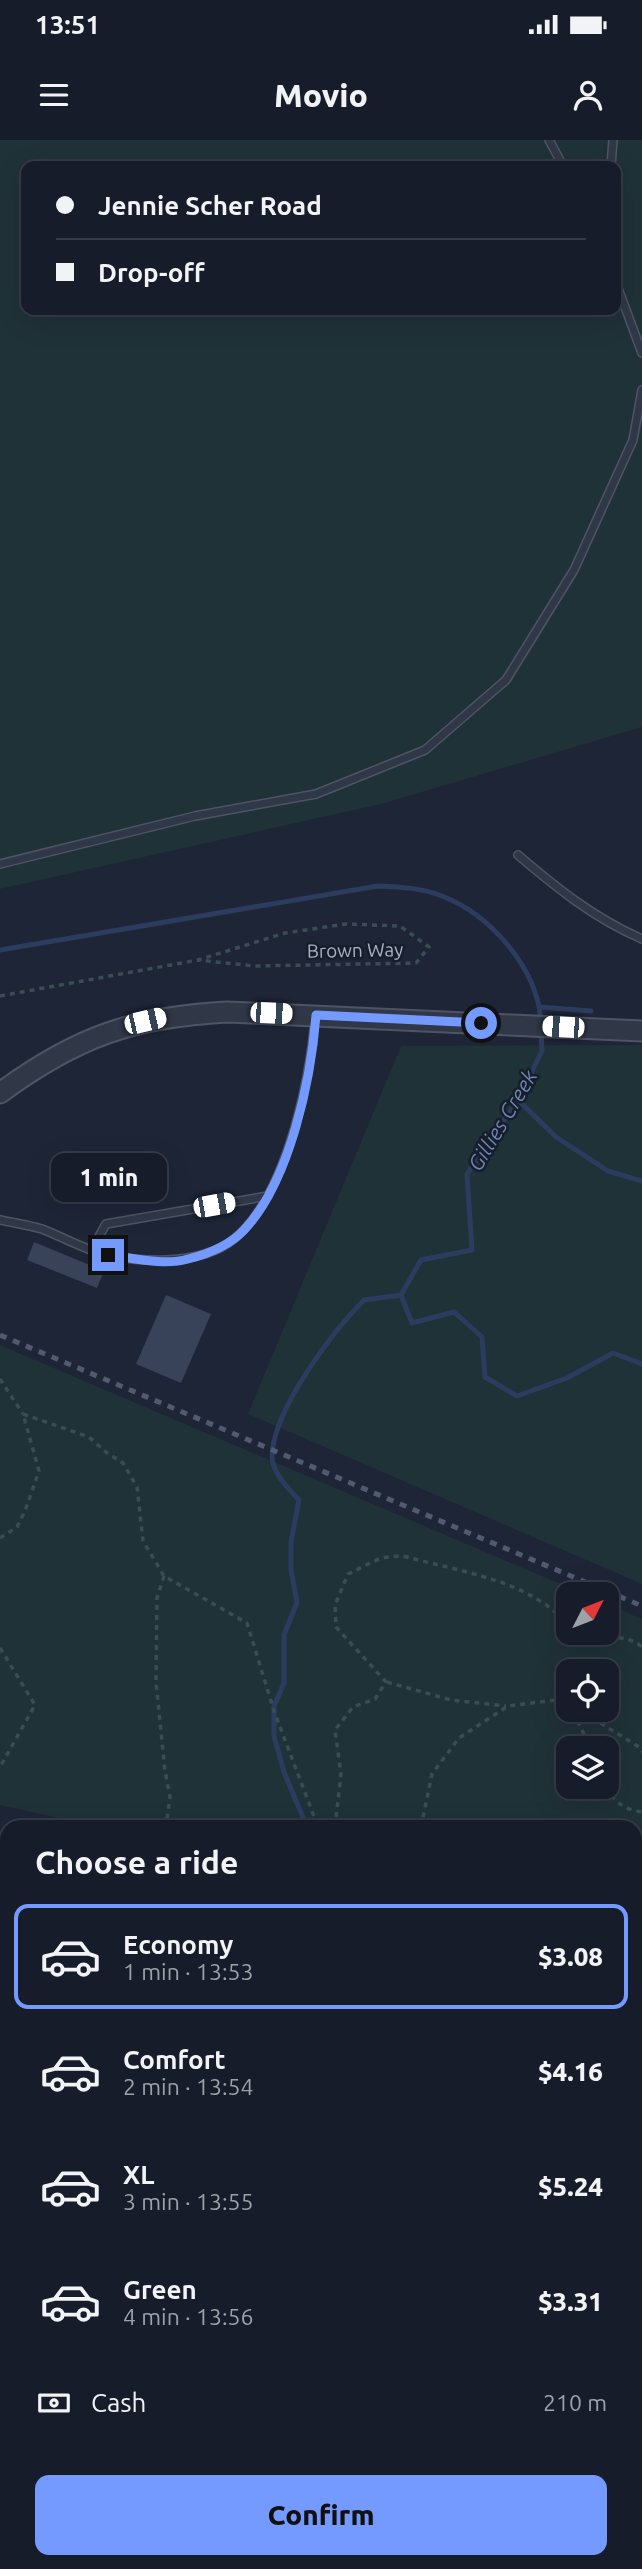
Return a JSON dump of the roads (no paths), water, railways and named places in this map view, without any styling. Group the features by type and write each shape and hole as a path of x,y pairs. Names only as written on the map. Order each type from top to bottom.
{"street":[{"path":"0,1093 56,1055 103,1033 180,1015 227,1012 316,1015 642,1031"}],"lane":[{"path":"549,140 560,161"},
{"path":"611,161 613,140"},
{"path":"621,296 642,353"},
{"path":"0,863 195,816 316,794 425,750 506,680 574,570 633,440 642,390"},
{"path":"518,855 569,899 614,927 642,939"},
{"path":"0,1220 37,1228 108,1255 148,1260 186,1260 222,1247 244,1230 269,1196 304,1099 316,1015"},
{"path":"92,1249 106,1224 269,1196"}],"waterway":[{"name":"Gillies Creek","path":"0,950 378,886 411,888 434,893 460,905 494,930 509,946 531,983 541,1022"},
{"path":"540,1007 591,1011"},
{"name":"Gillies Creek","path":"541,1032 542,1051 518,1100 467,1174 472,1250 421,1260 401,1295 412,1323 454,1312 482,1337 485,1377 517,1396 567,1378 613,1353 642,1364"},
{"path":"518,1100 556,1137 608,1171 642,1181"},
{"path":"304,1820 284,1772 274,1736 274,1706 284,1683 284,1635 297,1602 291,1570 291,1542 299,1500 275,1468 272,1455 275,1436 307,1372 351,1314 364,1300 401,1295"}],"railway":[{"path":"0,1335 642,1606"}]}
